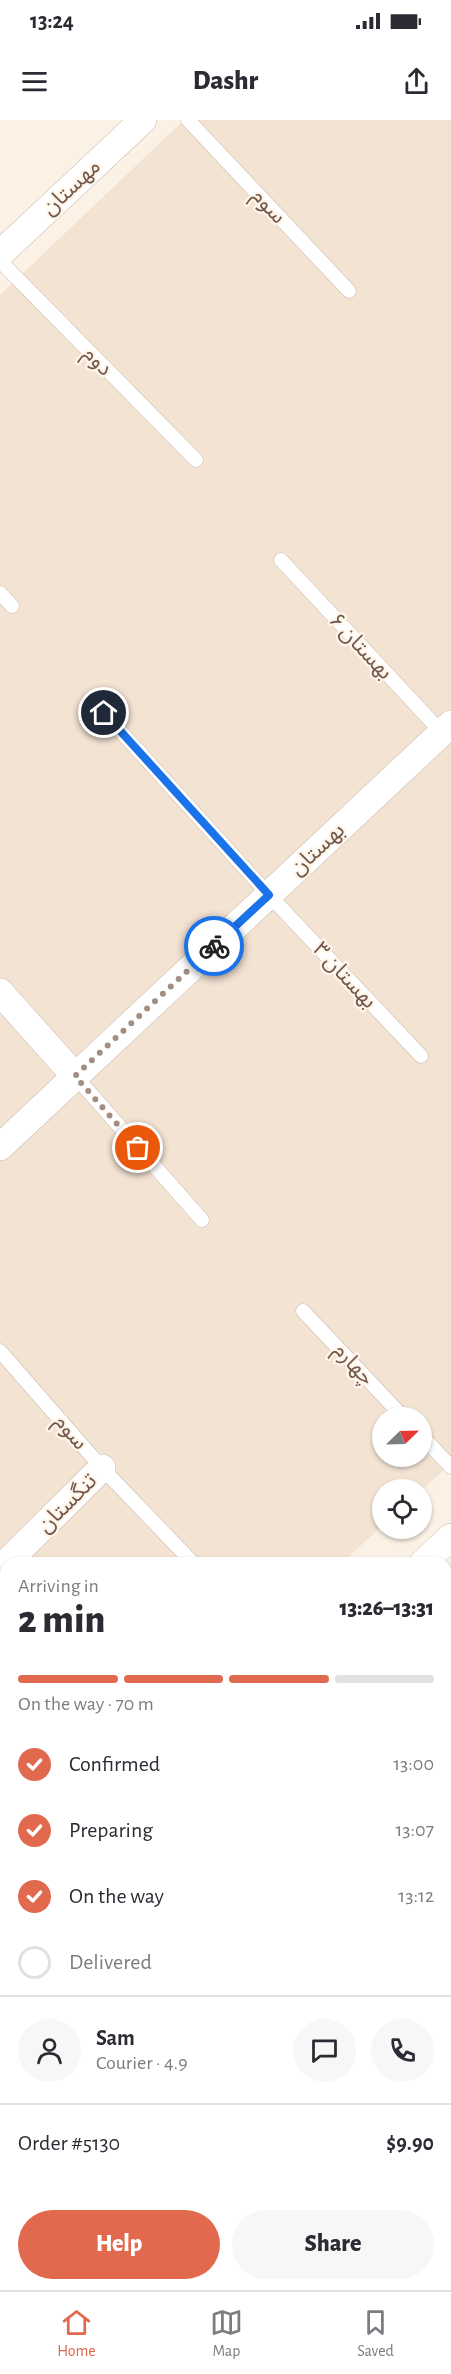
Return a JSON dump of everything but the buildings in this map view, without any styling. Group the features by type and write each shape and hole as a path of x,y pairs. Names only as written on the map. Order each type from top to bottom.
{"street":[{"name":"مهستان","path":"0,254 143,120"},
{"name":"بهستان","path":"0,1147 269,895 448,733"},
{"path":"0,992 75,1076"},
{"name":"تنگستان","path":"12,1557 102,1468"},
{"path":"429,1557 451,1537"}],"lane":[{"name":"سوم","path":"188,120 349,291"},
{"name":"دوم","path":"0,261 196,460"},
{"name":"بهستان ۶","path":"281,560 448,733"},
{"path":"0,593 12,606"},
{"name":"بهستان ۳","path":"104,713 269,895 421,1056"},
{"path":"75,1076 202,1220"},
{"name":"چهارم","path":"303,1311 394,1407"},
{"name":"سوم","path":"0,1351 102,1468 187,1557"},
{"path":"432,1447 451,1467"}],"shaded area":[{"path":"184,120 451,120 451,1463 432,1481 372,1479 372,1535 348,1557 0,1557 0,295"}],"way so far":[{"path":"138,1148 75,1076 214,946"}],"route":[{"path":"104,713 269,895 214,946"}]}
